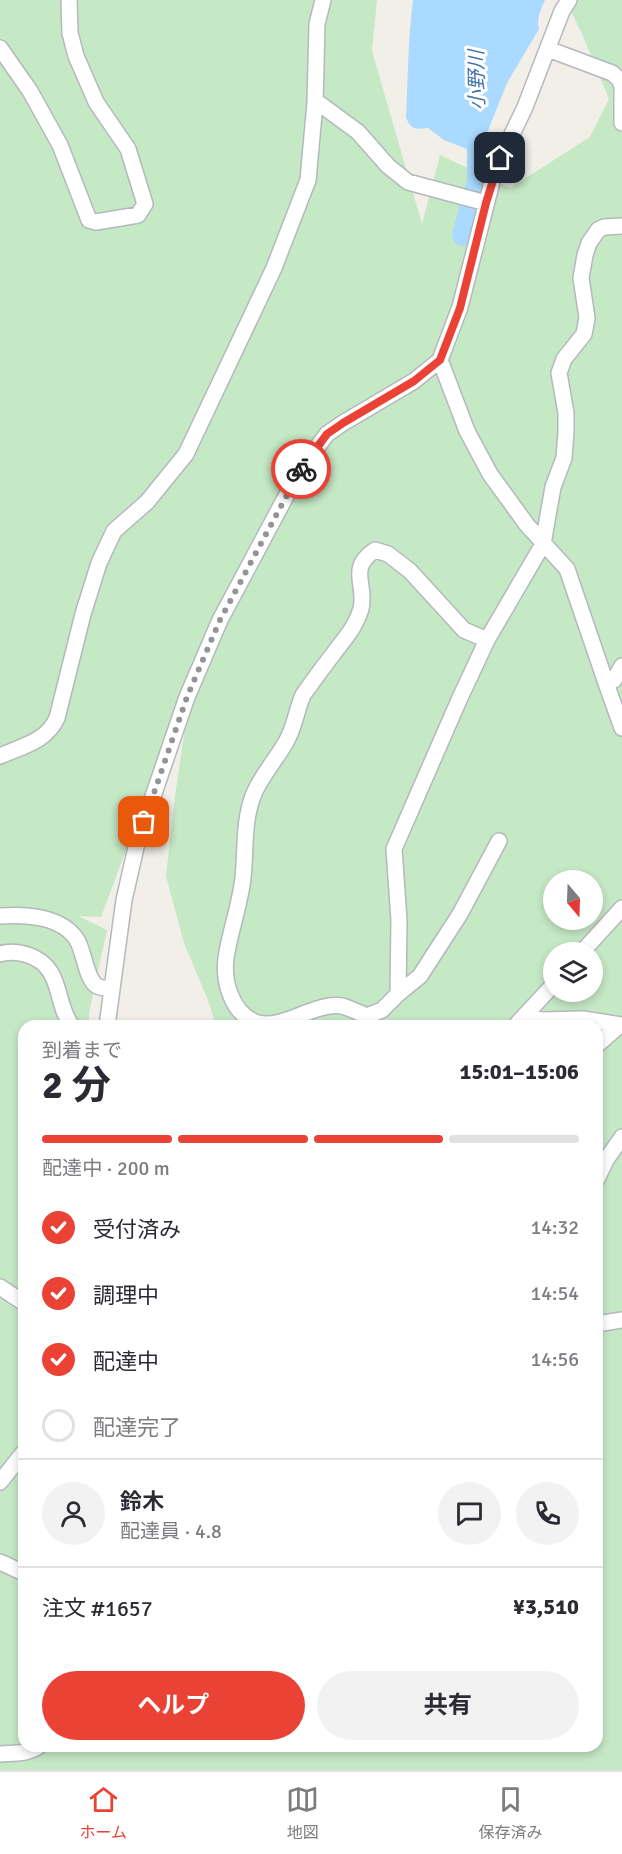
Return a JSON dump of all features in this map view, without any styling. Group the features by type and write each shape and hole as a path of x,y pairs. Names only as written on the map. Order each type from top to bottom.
{"street":[{"path":"0,48 30,91 60,146 89,220 96,222 138,215 145,204 134,164 128,148 96,102 76,57 70,33 69,0"},
{"path":"0,756 42,737 51,730 57,718 89,594 99,563 114,531 147,502 186,454 274,268 308,180 315,103 317,24 323,0"},
{"path":"108,1020 124,900 137,843 187,697 220,620 300,470 327,434 414,381 440,360 460,308 495,170 525,107 561,11 569,0"},
{"path":"548,49 612,73 620,79 622,123"},
{"path":"315,103 320,104 358,132 388,166 408,182 486,203"},
{"path":"398,994 399,920 394,849 487,640 543,544 553,487 564,458 566,432 560,373 564,359 584,334 588,318 581,278 585,255 589,243 598,230 604,226 622,226"},
{"path":"440,360 467,431 490,474 543,544 567,569 622,728"},
{"path":"253,1020 242,1014 234,1001 226,976 226,959 243,880 248,811 253,794 293,730 297,708 303,695 356,624 362,606 359,573 361,563 375,550 388,554 410,571 464,630 487,640"},
{"path":"606,683 614,680 622,666"},
{"path":"367,1020 382,1010 420,976 460,914 499,841"},
{"path":"591,942 622,908"},
{"path":"0,916 39,917 54,922 69,931 77,940 91,980 98,987 111,989"},
{"path":"0,954 21,953 35,957 46,966 55,977 68,1020"},
{"path":"520,1020 543,996"},
{"path":"283,1020 322,1007 342,1006 363,1020"},
{"path":"542,1020 588,1020"},
{"path":"603,1022 621,1025"},
{"path":"603,1040 621,1025"},
{"path":"603,1166 622,1137"},
{"path":"0,1287 18,1299"},
{"path":"603,1323 622,1320"},
{"path":"0,1482 18,1460"},
{"path":"0,1562 18,1570"},
{"path":"0,1754 21,1752"}],"green space":[{"path":"0,0 377,0 372,51 422,224 440,155 510,188 590,137 609,99 567,3 570,0 622,0 622,1770 0,1770 0,917 64,915 0,912"}],"water":[{"path":"413,0 545,0 539,18 539,29 507,83 481,148 481,180 475,181 475,157 472,151 444,140 428,128 414,128 406,117"}],"waterway":[{"name":"小野川","path":"463,235 478,181 478,151"}],"way so far":[{"path":"144,822 187,697 220,620 301,469"}],"route":[{"path":"301,469 327,434 414,381 440,360 460,308 486,203 500,158"}]}
